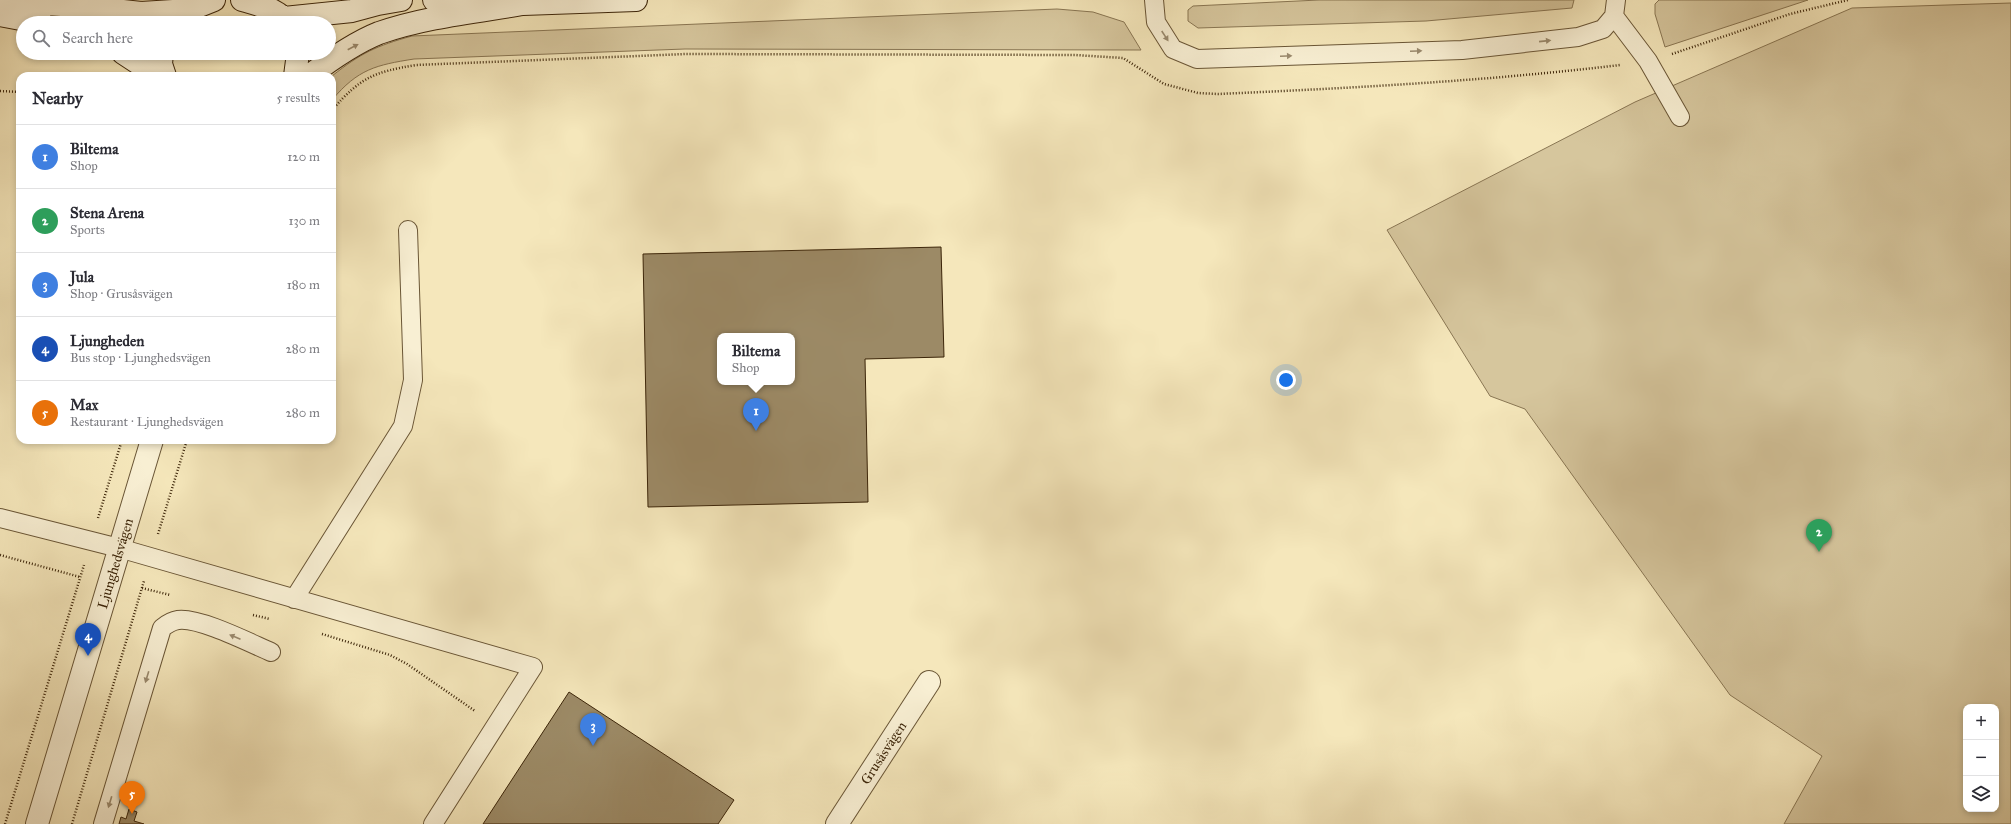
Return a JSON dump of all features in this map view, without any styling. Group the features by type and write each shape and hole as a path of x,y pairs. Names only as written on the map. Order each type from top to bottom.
{"main road":[{"path":"184,16 214,0"},
{"path":"242,0 260,5 278,16"},
{"path":"319,16 352,11 401,0"},
{"path":"434,0 522,4 636,0"},
{"path":"0,5 27,3 79,6 172,16"},
{"path":"336,56 378,34 419,22 522,4"},
{"path":"0,15 16,18"},
{"path":"134,60 152,72"},
{"path":"162,60 164,72"},
{"path":"296,72 297,60"},
{"path":"314,72 331,60"},
{"name":"Ljunghedsvägen","path":"37,824 151,444"},
{"name":"Grusåsvägen","path":"837,824 929,682"}],"lane":[{"path":"1154,0 1156,22 1173,49 1197,59 1462,50 1578,38 1603,29 1615,8 1680,117"},
{"path":"294,599 404,426 413,380 408,230"},
{"path":"0,518 119,548 533,667 433,824"},
{"path":"103,824 162,628 169,622 179,620 191,621 215,628 271,652"}],"path":[{"path":"336,106 350,90 365,78 386,70 416,65 686,54 1082,56 1123,58 1164,84 1198,93 1218,94 1400,86 1543,74 1648,61 1699,46 1790,14 1848,0"},
{"path":"0,91 16,92"},
{"path":"5,824 121,444"},
{"path":"72,824 186,444"},
{"path":"0,555 80,577"},
{"path":"142,588 172,596"},
{"path":"250,614 273,620"},
{"path":"317,633 390,655 407,664 496,725"}],"shaded area":[{"path":"1319,0 1574,0 1572,8 1426,21 1198,28 1188,21 1188,10 1193,6"},
{"path":"1659,0 1808,0 1665,47 1655,14 1655,4"},
{"path":"2011,3 2011,824 1784,824 1822,756 1730,695 1525,409 1490,396 1387,230 1635,102 1852,8"},
{"path":"1057,9 1093,12 1124,22 1141,50 685,49 414,59 378,66 368,70 350,81 336,96 336,73 369,51 388,43 412,36"}],"building":[{"path":"941,247 944,357 865,359 868,502 648,507 643,254"},
{"path":"569,692 734,800 718,824 483,824"},
{"path":"129,809 137,812 134,821 144,824 119,824 121,817 126,819"}],"place":[{"name":"Biltema","path":"756,431"},
{"name":"Stena Arena","path":"1819,552"},
{"name":"Ljungheden","path":"88,656"},
{"name":"Jula","path":"593,746"},
{"name":"Max","path":"132,814"}]}
